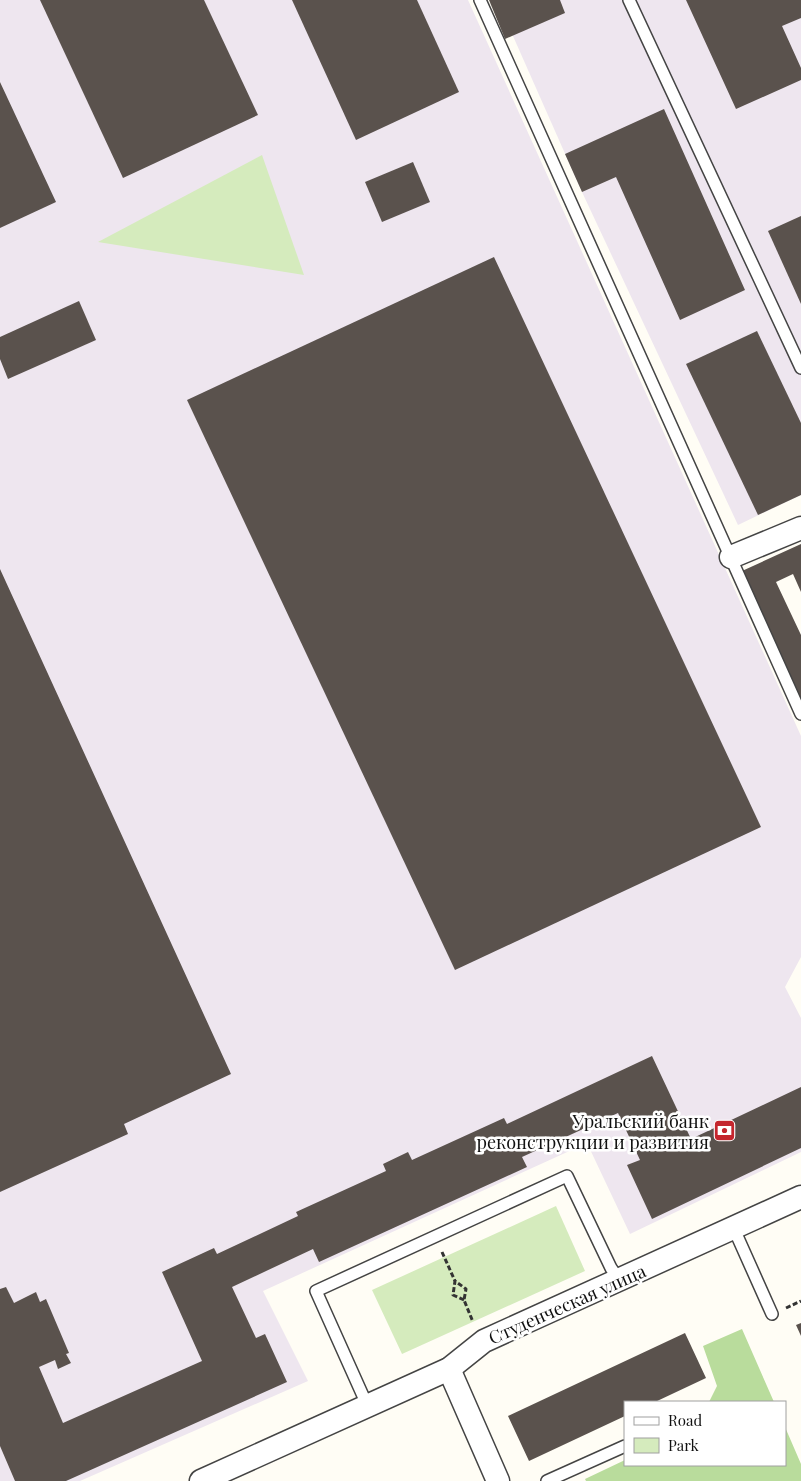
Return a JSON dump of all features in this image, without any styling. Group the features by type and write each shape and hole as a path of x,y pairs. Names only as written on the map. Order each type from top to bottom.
{"street":[{"path":"731,558 801,528"},
{"name":"Студенческая улица","path":"201,1481 449,1369 484,1341 620,1281 801,1197"},
{"path":"449,1369 498,1481"}],"lane":[{"path":"480,0 801,714"},
{"path":"629,0 801,368"},
{"path":"368,1406 316,1291 566,1176 611,1268 620,1281"},
{"path":"734,1229 772,1314"},
{"path":"547,1481 624,1446"}],"path":[{"path":"464,1300 453,1295 455,1281 466,1289 464,1300 475,1326"}],"shaded area":[{"path":"0,0 468,0 801,736 801,957 785,987 801,1018 801,1152 630,1234 587,1143 263,1291 308,1381 80,1481 0,1481"},
{"path":"497,0 801,0 801,495 738,525 582,192"}],"green space":[{"path":"262,155 304,275 98,242"},
{"path":"556,1206 585,1271 402,1354 372,1290"},
{"path":"742,1329 774,1401 710,1401 717,1386 703,1346"},
{"path":"786,1429 801,1464 801,1481 586,1481 585,1479 624,1460 624,1466 786,1466"}],"building":[{"path":"40,0 204,0 258,115 123,178"},
{"path":"292,0 417,0 459,92 356,140"},
{"path":"489,0 560,0 565,13 505,39"},
{"path":"686,0 801,0 801,18 782,26 801,68 801,80 736,109"},
{"path":"0,82 56,202 0,228"},
{"path":"664,109 745,290 680,320 616,177 582,192 565,154"},
{"path":"413,162 430,202 382,222 365,182"},
{"path":"801,216 801,304 768,231"},
{"path":"494,257 761,827 455,970 187,400"},
{"path":"79,301 96,340 8,379 0,359 0,337"},
{"path":"757,331 801,423 801,495 758,515 686,364"},
{"path":"801,544 801,592 793,574 776,582 801,635 801,701 742,571"},
{"path":"0,569 231,1074 124,1124 128,1134 0,1192"},
{"path":"652,1056 691,1139 801,1087 801,1148 652,1219 627,1165 640,1160 618,1113 522,1157 527,1167 319,1262 313,1249 232,1287 256,1338 265,1334 287,1382 66,1481 15,1481 0,1446 0,1289 6,1287 14,1303 36,1292 40,1302 46,1299 69,1353 66,1354 71,1363 58,1369 55,1360 39,1367 63,1423 202,1361 162,1272 214,1248 217,1254 298,1216 296,1212 386,1171 383,1164 408,1152 412,1160 504,1118 507,1124"},
{"path":"801,1323 801,1336 796,1325"},
{"path":"685,1333 706,1378 657,1401 624,1401 624,1416 529,1461 508,1416"}],"place":[{"name":"Уральский банк реконструкции и развития","path":"725,1131"}]}
